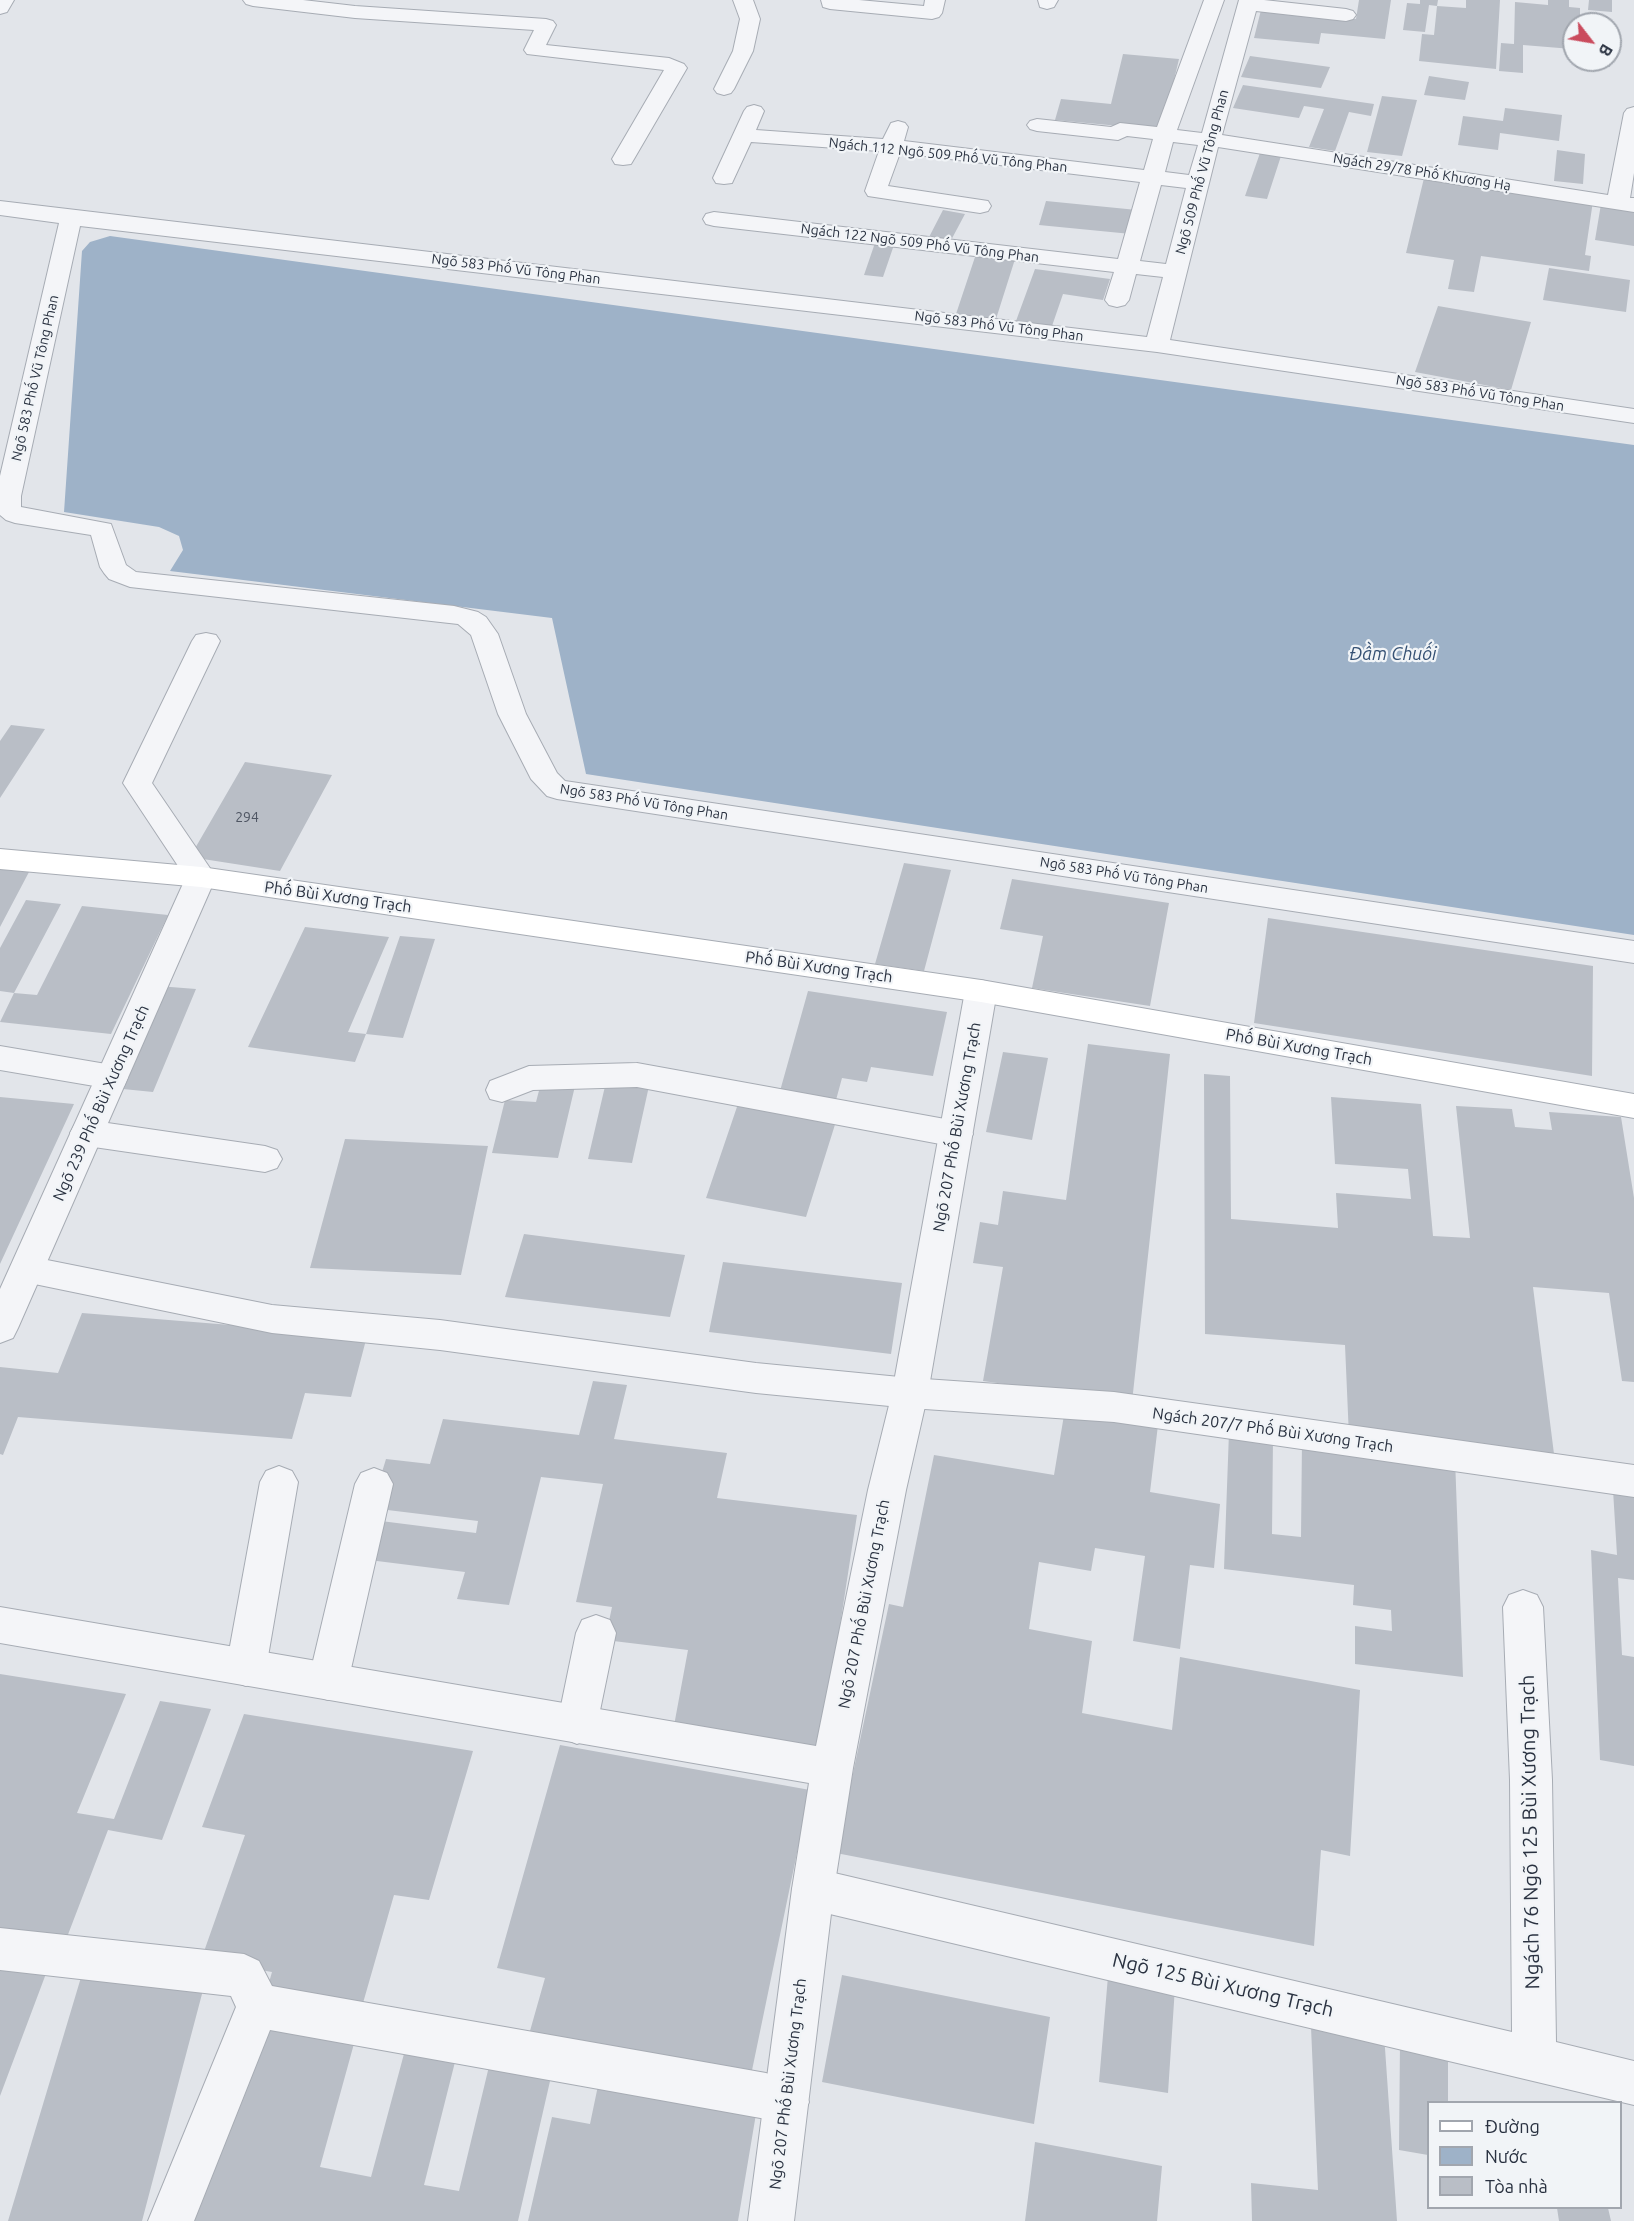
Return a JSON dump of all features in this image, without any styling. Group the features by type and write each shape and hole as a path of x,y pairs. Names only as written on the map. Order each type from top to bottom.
{"street":[{"path":"0,8 4,0"},
{"path":"236,0 355,12 546,25 534,50 669,64 677,68 623,159"},
{"path":"724,89 742,51 750,19 743,0"},
{"path":"831,0 830,3 934,7"},
{"path":"1117,300 1165,134 1211,6 1346,15"},
{"name":"Ngõ 509 Phố Vũ Tông Phan","path":"1158,345 1198,183 1247,7"},
{"path":"1192,60 1231,64"},
{"path":"724,178 754,111"},
{"path":"1626,204 1634,112"},
{"name":"Ngách 29/78 Phố Khương Hạ","path":"1037,125 1118,134 1120,129 1211,140 1626,204"},
{"name":"Ngách 112 Ngõ 509 Phố Vũ Tông Phan","path":"743,135 896,137 1153,178 1198,183"},
{"path":"896,137 876,191 980,206"},
{"path":"0,208 71,219"},
{"name":"Ngõ 583 Phố Vũ Tông Phan","path":"1634,416 1158,345 71,219 8,496 8,509 15,515 102,529 113,567 130,579 454,614 468,618 484,634 512,714 545,779 557,789 1634,952"},
{"name":"Ngách 122 Ngõ 509 Phố Vũ Tông Phan","path":"714,219 1176,272"},
{"path":"201,877 137,783 206,641"},
{"name":"Phố Bùi Xương Trạch","path":"0,859 201,877 981,991 1634,1106"},
{"name":"Ngõ 239 Phố Bùi Xương Trạch","path":"0,1328 201,877"},
{"name":"Ngõ 207 Phố Bùi Xương Trạch","path":"771,2221 813,1889 832,1768 887,1490 910,1393 981,991"},
{"path":"0,1058 112,1077"},
{"path":"502,1090 529,1078 637,1075 956,1134"},
{"path":"87,1133 265,1159"},
{"name":"Ngách 207/7 Phố Bùi Xương Trạch","path":"27,1270 272,1319 440,1335 756,1378 910,1393 1114,1407 1634,1481"},
{"path":"246,1668 279,1482"},
{"path":"328,1682 374,1484"},
{"name":"Ngách 76 Ngõ 125 Bùi Xương Trạch","path":"1523,1607 1531,1780 1534,2058"},
{"path":"0,1625 832,1768"},
{"path":"577,1725 596,1633"},
{"name":"Ngõ 125 Bùi Xương Trạch","path":"813,1889 1634,2083"},
{"path":"0,1949 244,1976 258,2006 171,2221"},
{"path":"258,2006 766,2096 786,2102"}],"water":[{"name":"Đầm Chuối","path":"110,236 1634,445 1634,935 586,774 552,618 170,571 183,550 179,536 159,527 64,512 82,251 90,242"}],"building":[{"path":"1359,0 1391,0 1385,39 1321,33 1319,44 1254,38 1261,10 1356,19"},
{"path":"1420,0 1438,0 1437,6 1429,5 1425,32 1403,30 1407,3 1420,4"},
{"path":"1466,0 1500,0 1496,69 1419,61 1422,34 1434,35 1437,6 1466,8"},
{"path":"1548,0 1569,0 1569,7 1580,8 1580,12 1562,12 1562,48 1523,45 1523,73 1499,71 1501,43 1514,44 1515,2 1548,5"},
{"path":"1589,0 1612,0 1612,12 1588,10"},
{"path":"1123,54 1179,59 1162,130 1055,120 1061,99 1111,104"},
{"path":"1250,56 1330,67 1321,88 1241,77"},
{"path":"1429,76 1469,82 1465,100 1424,95"},
{"path":"1243,85 1374,104 1371,116 1349,112 1335,151 1309,147 1324,109 1304,106 1299,118 1233,108"},
{"path":"1382,96 1417,100 1402,156 1367,152"},
{"path":"1505,108 1562,115 1559,141 1500,133 1498,150 1458,145 1463,116 1503,121"},
{"path":"1557,150 1585,154 1583,184 1554,181"},
{"path":"1260,153 1281,156 1267,199 1245,196"},
{"path":"1424,178 1593,201 1585,255 1591,256 1589,271 1481,256 1474,292 1448,289 1454,260 1406,253"},
{"path":"1046,201 1137,210 1131,234 1039,225"},
{"path":"1601,204 1634,208 1634,246 1595,240"},
{"path":"943,210 965,214 949,244 927,241"},
{"path":"876,240 895,242 883,277 864,275"},
{"path":"977,251 1016,256 996,319 956,314"},
{"path":"1549,268 1630,280 1626,312 1543,300"},
{"path":"1035,269 1110,279 1103,300 1063,294 1052,326 1016,321"},
{"path":"1438,306 1531,322 1511,390 1415,372"},
{"path":"11,725 45,729 0,798 0,741"},
{"path":"245,762 332,775 280,871 190,857"},
{"path":"904,863 951,870 924,971 875,964"},
{"path":"0,869 29,872 0,927"},
{"path":"1012,879 1169,903 1150,1006 1032,988 1043,936 1000,929"},
{"path":"26,900 61,904 14,993 0,991 0,948"},
{"path":"82,906 168,915 111,1034 0,1022 14,993 37,995"},
{"path":"1268,918 1593,966 1592,1076 1254,1023"},
{"path":"305,927 389,937 348,1032 366,1034 355,1062 248,1047"},
{"path":"400,936 435,939 403,1038 366,1034"},
{"path":"158,986 196,989 153,1092 113,1088"},
{"path":"808,991 947,1012 933,1076 871,1067 867,1082 842,1078 836,1100 780,1091"},
{"path":"1088,1044 1170,1054 1132,1402 983,1381 1003,1267 973,1263 980,1222 998,1225 1003,1191 1066,1200"},
{"path":"1003,1052 1048,1058 1032,1140 986,1132"},
{"path":"1204,1074 1230,1076 1231,1219 1338,1228 1336,1193 1411,1199 1408,1169 1335,1164 1331,1097 1421,1104 1433,1236 1470,1238 1456,1106 1512,1109 1515,1127 1552,1130 1549,1112 1621,1117 1634,1198 1634,1382 1622,1381 1609,1293 1533,1287 1554,1454 1349,1437 1345,1345 1205,1334"},
{"path":"606,1082 649,1086 632,1163 588,1159"},
{"path":"541,1083 575,1086 558,1158 492,1153 505,1100 536,1102"},
{"path":"0,1097 74,1104 0,1264"},
{"path":"740,1098 838,1115 806,1217 706,1198"},
{"path":"345,1139 488,1146 461,1275 310,1268"},
{"path":"524,1234 685,1255 670,1317 505,1297"},
{"path":"723,1262 902,1283 891,1354 709,1332"},
{"path":"82,1313 367,1336 351,1397 305,1393 292,1439 18,1417 3,1455 0,1454 0,1367 58,1373"},
{"path":"593,1381 627,1385 614,1439 727,1453 717,1498 857,1515 821,1749 673,1731 688,1650 605,1640 612,1607 576,1602 603,1484 541,1477 509,1605 457,1599 465,1572 361,1559 373,1520 476,1533 478,1521 371,1508 386,1459 430,1464 443,1419 579,1435"},
{"path":"1065,1409 1158,1425 1150,1492 1220,1504 1214,1568 1190,1565 1180,1649 1133,1641 1145,1556 1095,1548 1091,1571 1039,1562 1029,1629 1092,1641 1082,1713 1172,1730 1180,1657 1360,1690 1350,1856 1321,1850 1314,1946 836,1853 889,1604 903,1607 934,1455 1054,1475"},
{"path":"1229,1432 1273,1438 1272,1534 1301,1537 1302,1440 1455,1458 1463,1677 1355,1664 1355,1626 1392,1631 1391,1610 1353,1605 1354,1585 1224,1569"},
{"path":"1613,1490 1634,1493 1634,1580 1618,1578 1622,1655 1634,1657 1634,1766 1600,1760 1591,1550 1617,1555"},
{"path":"0,1674 126,1694 77,1813 114,1819 160,1701 211,1709 162,1840 108,1830 64,1945 0,1934"},
{"path":"244,1714 473,1751 429,1900 394,1895 361,2010 266,1993 272,1972 201,1960 245,1835 202,1827"},
{"path":"560,1745 810,1790 750,2080 528,2038 545,1978 497,1968"},
{"path":"0,1955 50,1963 0,2096"},
{"path":"85,1964 207,1975 142,2221 8,2221"},
{"path":"842,1975 1050,2017 1034,2124 822,2082"},
{"path":"1108,1976 1175,1987 1168,2093 1099,2082"},
{"path":"255,2024 355,2040 320,2167 371,2177 405,2050 456,2058 424,2185 459,2191 491,2058 553,2068 518,2221 194,2221"},
{"path":"1311,2027 1384,2034 1397,2221 1252,2221 1251,2183 1318,2190"},
{"path":"1400,2041 1448,2049 1448,2101 1427,2101 1427,2155 1399,2150"},
{"path":"600,2076 758,2102 738,2221 528,2221 552,2117 590,2124"},
{"path":"1035,2142 1162,2166 1157,2221 1025,2221"},
{"path":"1557,2209 1608,2209 1611,2221 1559,2221"}]}
